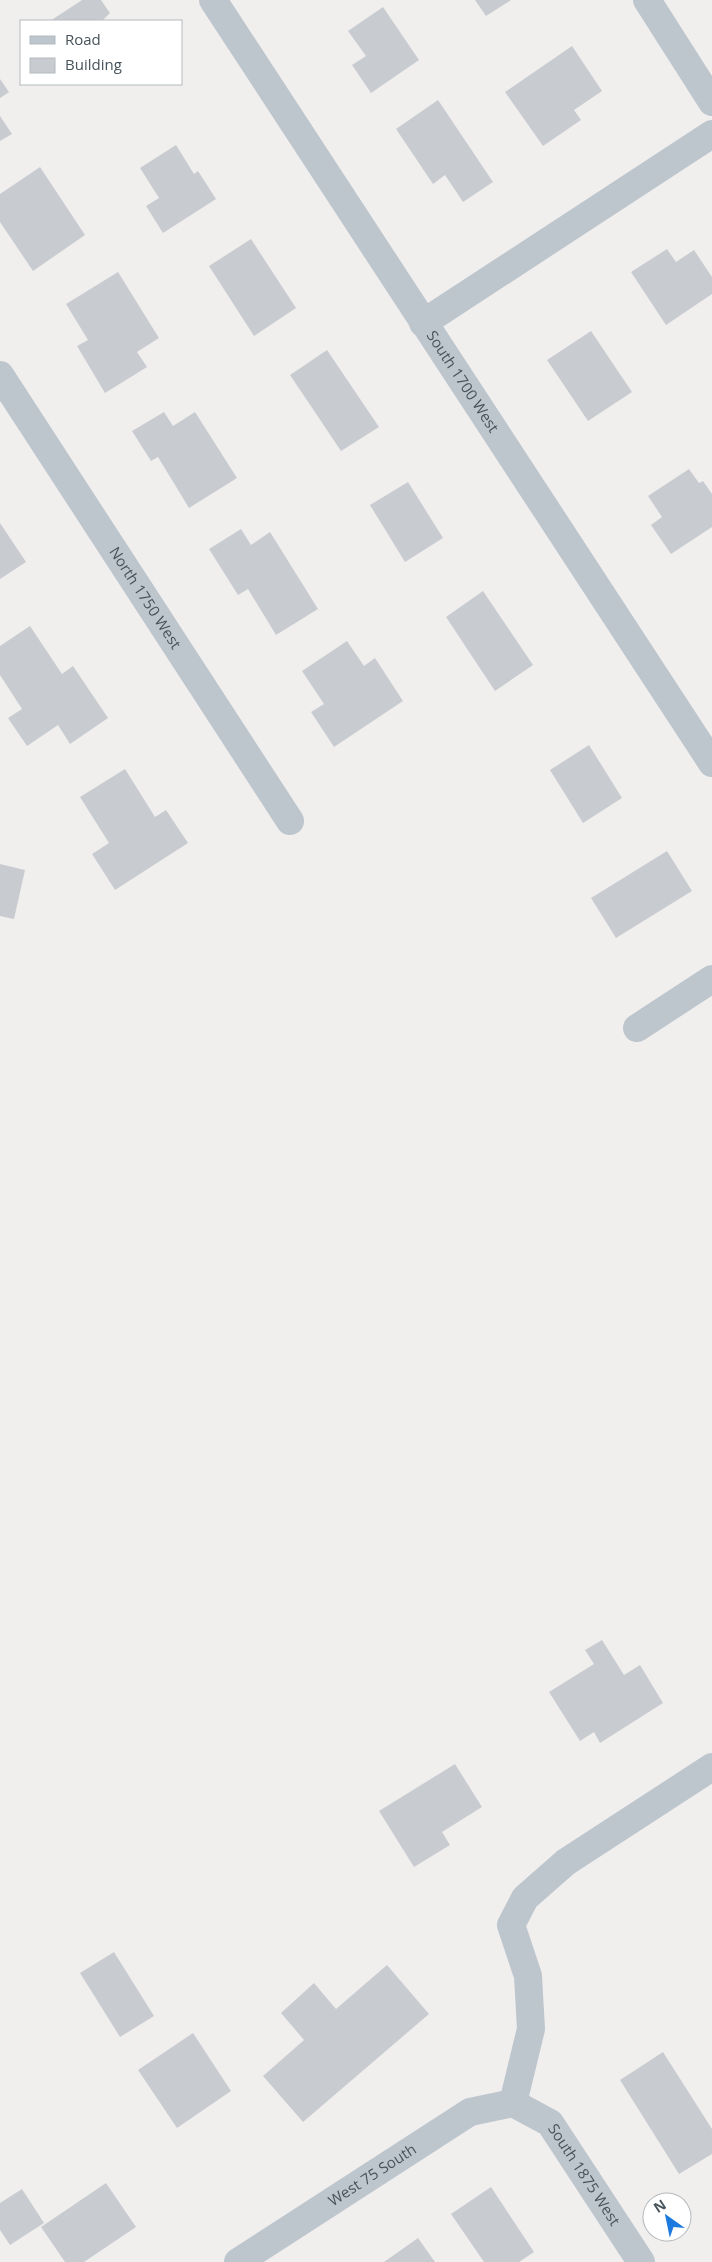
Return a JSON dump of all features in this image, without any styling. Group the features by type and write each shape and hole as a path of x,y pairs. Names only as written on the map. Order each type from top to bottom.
{"street":[{"name":"South 1700 West","path":"213,0 712,763"},
{"path":"647,0 712,102"},
{"path":"423,323 712,134"},
{"name":"North 1750 West","path":"1,380 290,821"},
{"path":"637,1028 712,979"},
{"path":"513,2103 531,2029 528,1976 511,1925 525,1898 566,1862 712,1767"},
{"name":"West 75 South","path":"238,2262 470,2112 513,2103"},
{"name":"South 1875 West","path":"513,2103 550,2123 641,2262"}],"building":[{"path":"82,0 101,0 110,13 103,20 52,20"},
{"path":"475,0 511,0 486,16"},
{"path":"383,7 419,60 371,93 352,65 366,56 348,31"},
{"path":"572,46 602,91 574,110 581,120 543,146 505,92"},
{"path":"0,79 9,92 0,98"},
{"path":"438,100 493,182 463,202 445,175 433,184 396,129"},
{"path":"0,116 12,134 0,141"},
{"path":"176,145 194,174 198,171 216,199 163,233 146,206 159,198 140,168"},
{"path":"40,167 85,235 33,271 0,222 0,194"},
{"path":"251,239 296,308 254,336 209,266"},
{"path":"667,249 676,262 694,250 712,277 712,294 666,325 631,272"},
{"path":"118,272 159,338 137,352 147,367 105,393 77,346 88,340 66,304"},
{"path":"591,331 632,392 588,421 547,360"},
{"path":"327,350 379,427 341,451 290,375"},
{"path":"164,412 173,426 195,412 237,478 189,508 158,457 151,461 132,431"},
{"path":"689,469 699,483 703,481 712,494 712,527 671,554 651,525 662,517 648,496"},
{"path":"408,482 443,538 405,562 370,505"},
{"path":"0,523 26,562 0,579"},
{"path":"241,529 251,545 270,532 318,609 276,635 248,589 238,595 209,549"},
{"path":"483,591 533,665 495,691 446,617"},
{"path":"30,626 62,674 73,666 108,718 70,744 58,725 27,746 8,718 22,709 0,675 0,646"},
{"path":"347,641 364,666 375,658 403,701 334,747 311,712 324,704 302,671"},
{"path":"589,745 622,798 583,823 550,770"},
{"path":"125,769 155,817 166,810 188,843 115,890 92,854 109,843 80,797"},
{"path":"667,851 692,891 616,938 591,898"},
{"path":"0,864 25,870 14,919 0,916"},
{"path":"602,1640 624,1675 640,1665 663,1703 600,1743 594,1732 580,1741 549,1692 594,1664 585,1650"},
{"path":"455,1764 482,1807 442,1832 450,1845 414,1867 379,1811"},
{"path":"114,1952 154,2016 120,2037 80,1973"},
{"path":"387,1965 429,2014 303,2122 263,2076 304,2040 281,2013 314,1983 336,2009"},
{"path":"193,2033 231,2091 177,2128 138,2070"},
{"path":"663,2052 712,2129 712,2154 679,2174 620,2080"},
{"path":"106,2183 136,2227 84,2262 65,2262 41,2227"},
{"path":"491,2187 534,2252 519,2262 484,2262 451,2214"},
{"path":"22,2189 44,2223 10,2245 0,2230 0,2203"},
{"path":"418,2238 435,2262 384,2262"}]}
